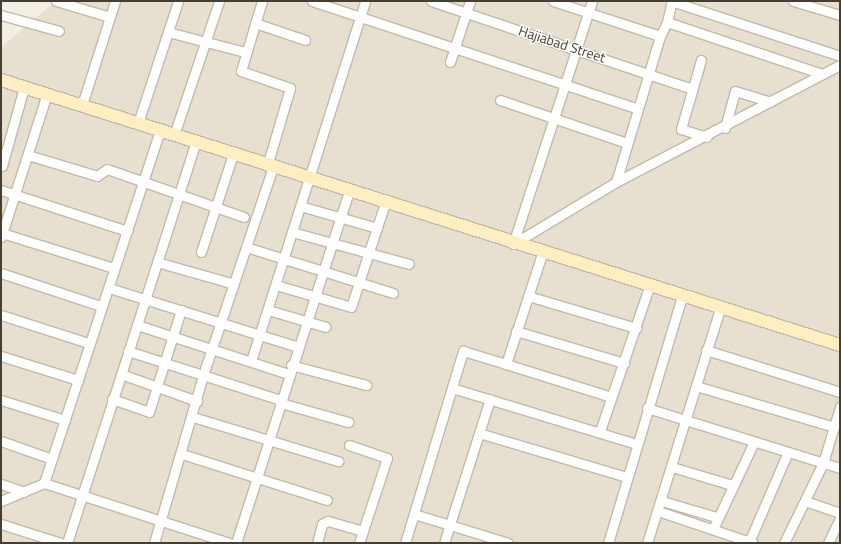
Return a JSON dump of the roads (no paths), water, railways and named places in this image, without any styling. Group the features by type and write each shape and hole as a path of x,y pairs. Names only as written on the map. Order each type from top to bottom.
{"street":[{"path":"56,1 110,18"},
{"path":"82,105 115,1"},
{"path":"138,123 178,1"},
{"path":"154,543 162,522 204,375 270,167 290,88 243,73 245,52 262,1"},
{"path":"312,1 636,108"},
{"path":"251,361 364,1"},
{"name":"Hajiabad Street","path":"431,1 576,48 692,89"},
{"path":"450,62 470,1"},
{"path":"553,1 660,36"},
{"path":"513,244 563,83 592,1"},
{"path":"616,182 636,108 649,73 660,36 667,22 672,1 840,56"},
{"path":"793,1 824,5 840,15"},
{"path":"174,135 205,41 216,2"},
{"path":"1,14 59,31"},
{"path":"667,22 822,74"},
{"path":"255,23 305,40"},
{"path":"168,32 245,52"},
{"path":"701,60 681,129 707,137"},
{"path":"513,244 616,182 725,128 840,65"},
{"path":"1,80 542,254 840,345"},
{"path":"2,166 24,87"},
{"path":"725,128 735,91 770,102"},
{"path":"47,94 2,231 114,268"},
{"path":"500,100 626,143"},
{"path":"44,483 78,380 88,343 109,288 114,268 160,130"},
{"path":"66,543 196,142"},
{"path":"201,252 233,154"},
{"path":"28,155 97,176 108,169 244,217"},
{"path":"1,190 127,231"},
{"path":"236,543 290,369 332,245 338,217 349,191"},
{"path":"276,285 351,307 385,203"},
{"path":"300,206 377,228"},
{"path":"292,232 332,245 409,264"},
{"path":"246,246 393,293"},
{"path":"506,364 542,254"},
{"path":"157,262 234,284"},
{"path":"1,273 101,306"},
{"path":"600,431 649,286"},
{"path":"109,288 298,347"},
{"path":"528,296 636,328"},
{"path":"608,543 636,444 682,297"},
{"path":"648,543 720,308"},
{"path":"112,399 149,412 181,310"},
{"path":"268,310 326,327"},
{"path":"1,315 88,343"},
{"path":"137,325 212,350 251,361 366,385"},
{"path":"516,331 624,363"},
{"path":"706,350 840,392"},
{"path":"128,351 348,422"},
{"path":"405,543 463,352 611,397"},
{"path":"1,356 78,380"},
{"path":"121,374 197,402"},
{"path":"696,386 834,427"},
{"path":"452,388 600,431 636,444"},
{"path":"444,543 490,399"},
{"path":"1,400 65,420"},
{"path":"784,543 823,462 840,407"},
{"path":"647,408 840,468"},
{"path":"193,417 338,461"},
{"path":"479,433 627,477"},
{"path":"1,441 52,459"},
{"path":"713,529 716,516 754,442"},
{"path":"349,445 387,458 360,543"},
{"path":"658,511 751,542 788,452"},
{"path":"182,454 327,500"},
{"path":"672,467 732,485"},
{"path":"1,501 44,483 230,543"},
{"path":"1,484 24,492"},
{"path":"662,500 716,516"},
{"path":"805,501 840,513"},
{"path":"414,514 449,525 485,540 508,543"},
{"path":"828,543 840,518"},
{"path":"317,543 324,521 363,531"},
{"path":"1,524 61,543"}]}
